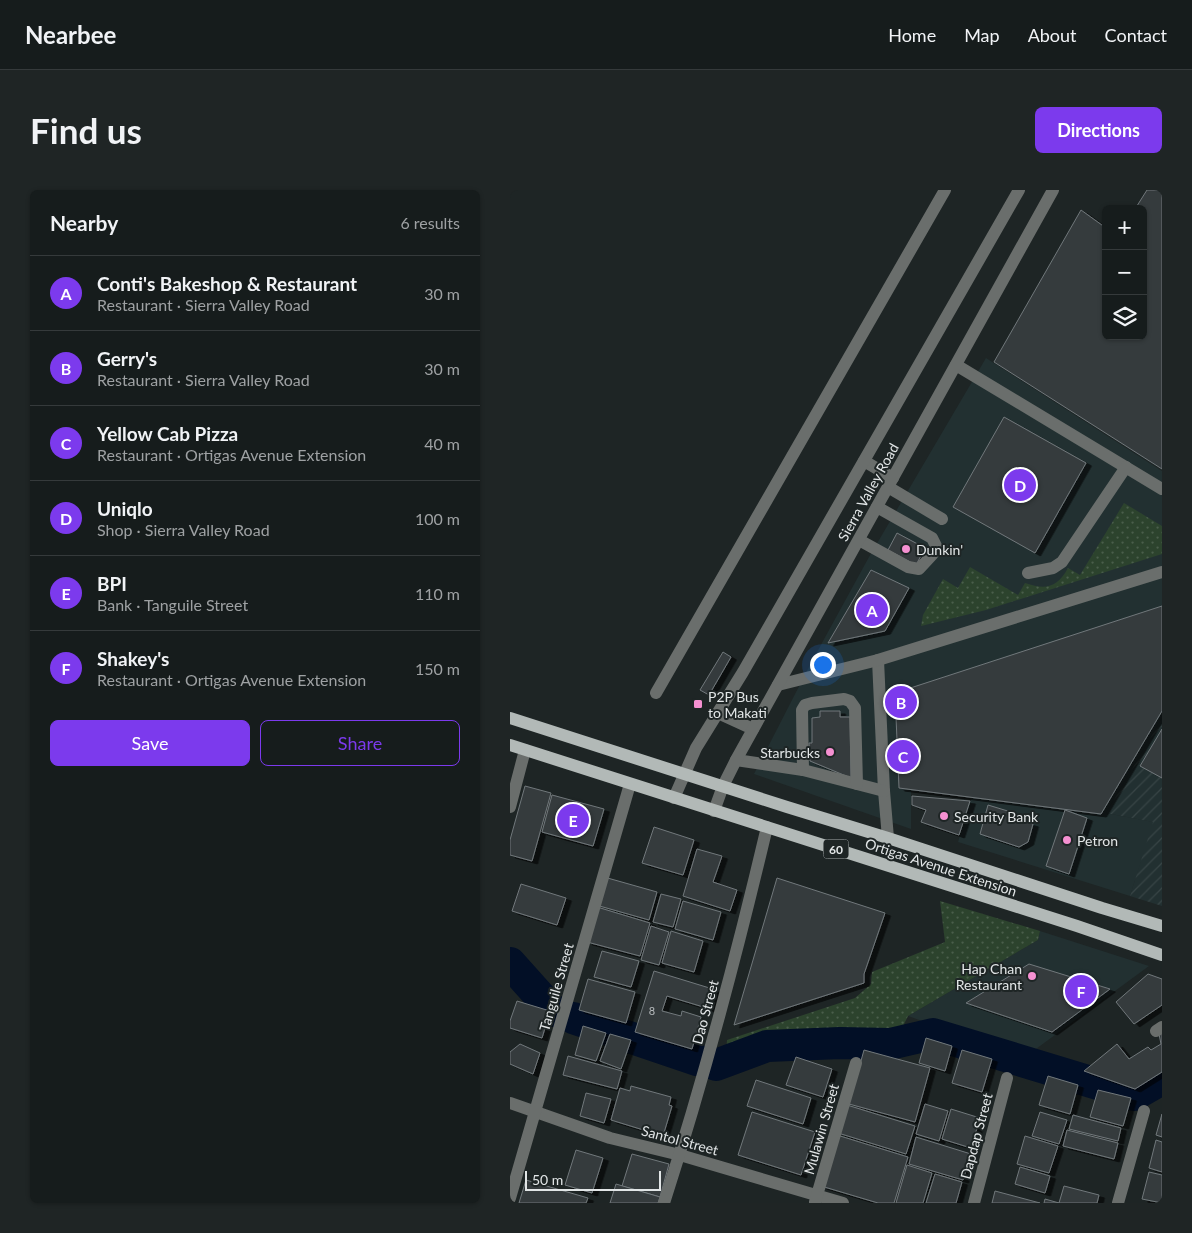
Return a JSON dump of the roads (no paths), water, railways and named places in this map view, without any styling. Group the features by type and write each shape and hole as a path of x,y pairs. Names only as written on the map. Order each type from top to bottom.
{"main road":[{"name":"Ortigas Avenue Extension","path":"510,718 1162,926"},
{"name":"Ortigas Avenue Extension","path":"510,745 1077,926 1162,955"}],"street":[{"path":"656,693 945,190"},
{"name":"Sierra Valley Road","path":"674,798 696,748 864,461 1019,190"},
{"name":"Sierra Valley Road","path":"714,811 723,786 736,760 1053,190"},
{"path":"956,365 1162,488"},
{"path":"864,461 890,483 942,520"},
{"path":"1028,574 1053,568 1062,562 1126,467"},
{"path":"859,540 908,566 919,569 937,548 932,538 877,507"},
{"path":"778,685 878,660 1162,572"},
{"path":"878,660 888,838"},
{"path":"803,770 802,710 805,705 812,703 844,699 850,701 855,708 857,784"},
{"path":"718,713 753,730"},
{"path":"510,807 525,750"},
{"path":"736,760 803,770 884,791"},
{"name":"Tanguile Street","path":"510,1198 630,784"},
{"name":"Dao Street","path":"664,1203 718,1022 747,913 767,827"},
{"name":"Mulawin Street","path":"816,1199 856,1062"},
{"name":"Dapdap Street","path":"974,1203 1007,1078"},
{"name":"Santol Street","path":"510,1103 534,1113 610,1138 680,1154 816,1199 843,1203"},
{"path":"1118,1203 1144,1111"}],"waterway":[{"path":"510,963 553,1011"},
{"path":"573,1018 697,1060"},
{"path":"716,1065 767,1046 840,1043 890,1044 933,1034 1134,1095 1162,1079"}],"place":[{"name":"Uniqlo","path":"1020,485"},
{"name":"Dunkin'","path":"906,549"},
{"name":"Conti's Bakeshop & Restaurant","path":"872,610"},
{"name":"Gerry's","path":"901,702"},
{"name":"P2P Bus to Makati","path":"698,704"},
{"name":"Starbucks","path":"830,752"},
{"name":"Yellow Cab Pizza","path":"903,756"},
{"name":"Security Bank","path":"944,816"},
{"name":"BPI","path":"573,820"},
{"name":"Petron","path":"1067,840"},
{"name":"Hap Chan Restaurant","path":"1032,976"},
{"name":"Shakey's","path":"1081,991"}]}
